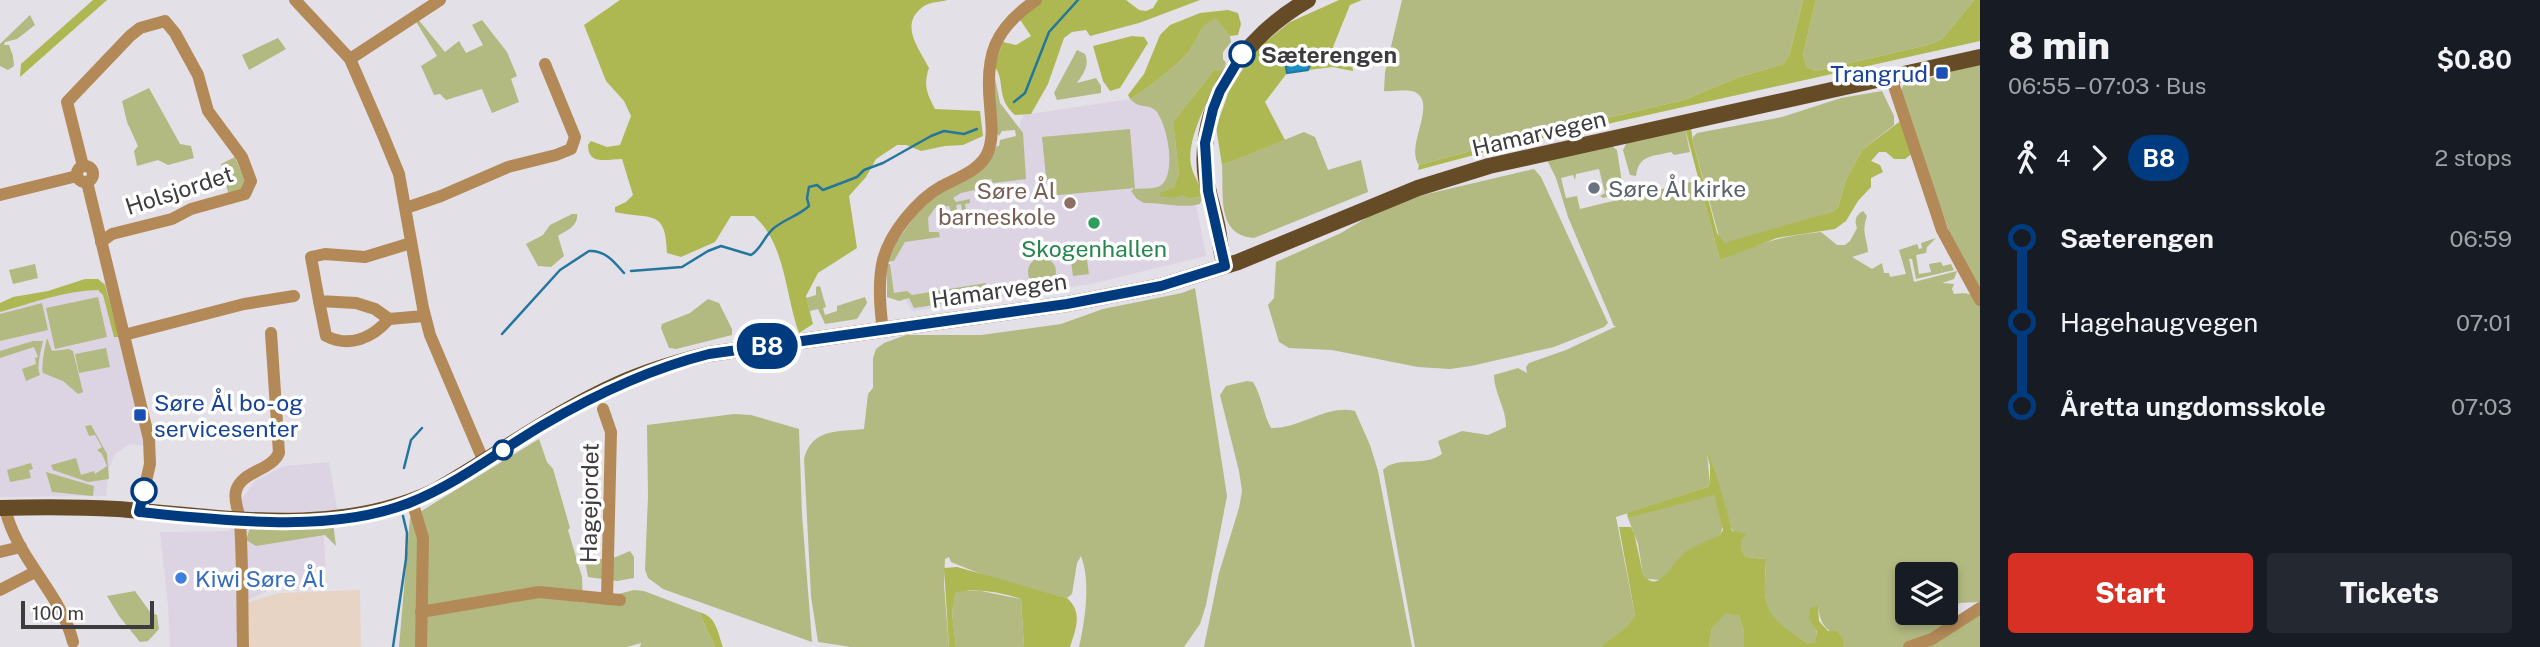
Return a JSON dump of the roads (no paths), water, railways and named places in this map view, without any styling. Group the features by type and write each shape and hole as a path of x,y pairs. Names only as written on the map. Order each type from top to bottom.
{"main road":[{"path":"1231,264 1233,247 1217,224 1205,173 1205,143 1213,109 1231,69 1245,51 1266,29 1301,2"},
{"name":"Hamarvegen","path":"3,508 110,509 240,520 329,519 378,512 412,501 484,462 590,398 662,367 709,354 1126,294 1231,264 1418,188 1489,166 1980,57"}],"street":[{"path":"295,0 350,58 395,165 406,208 424,316 440,361 484,462"},
{"path":"350,58 440,0"},
{"path":"883,330 881,273 886,251 901,227 927,197 978,166 987,155 991,142 988,76 993,53 1007,22 1036,0"},
{"name":"Holsjordet","path":"104,235 172,219 191,209 237,197 245,194 251,181 242,157 208,111 198,75 175,33 165,22 140,28 130,36 67,102 82,175 104,235 150,453 149,472 139,512"},
{"path":"406,208 508,167 567,152 575,138 545,64"},
{"path":"1891,77 1942,230 1980,300"},
{"path":"0,195 82,175"},
{"path":"411,243 365,257 325,254 311,257 326,336 347,342 375,332 389,319 424,316"},
{"path":"124,335 244,304 294,296"},
{"path":"319,300 356,303 375,309 389,319"},
{"path":"243,647 240,520 235,494 244,479 272,463 279,453 271,333"},
{"name":"Hagejordet","path":"421,612 539,592 614,600 611,432 603,409"},
{"path":"412,501 423,538 421,647"},
{"path":"3,508 34,572 60,611 73,642"},
{"path":"0,552 21,547"},
{"path":"0,590 34,572"},
{"path":"1909,647 1932,639 1980,608"}],"water":[{"path":"1303,49 1310,52 1312,61 1308,70 1287,73 1284,57 1288,53"}],"waterway":[{"path":"1014,102 1025,93 1049,32 1078,0"},
{"path":"631,271 682,267 721,246 751,255 774,228 809,206 809,187 817,185 823,190 857,177 864,170 944,131 964,134 977,129"},
{"path":"502,334 560,270 589,251 605,255 624,273"},
{"path":"404,468 411,440 422,428"},
{"path":"393,647 406,559 407,533 403,516"}],"place":[{"name":"Sæterengen","path":"1242,54"},
{"name":"Trangrud","path":"1942,73"},
{"name":"Søre Ål kirke","path":"1594,188"},
{"name":"Søre Ål barneskole","path":"1070,203"},
{"name":"Skogenhallen","path":"1094,223"},
{"name":"Søre Ål bo- og servicesenter","path":"140,415"},
{"name":"Kiwi Søre Ål","path":"181,578"}]}
